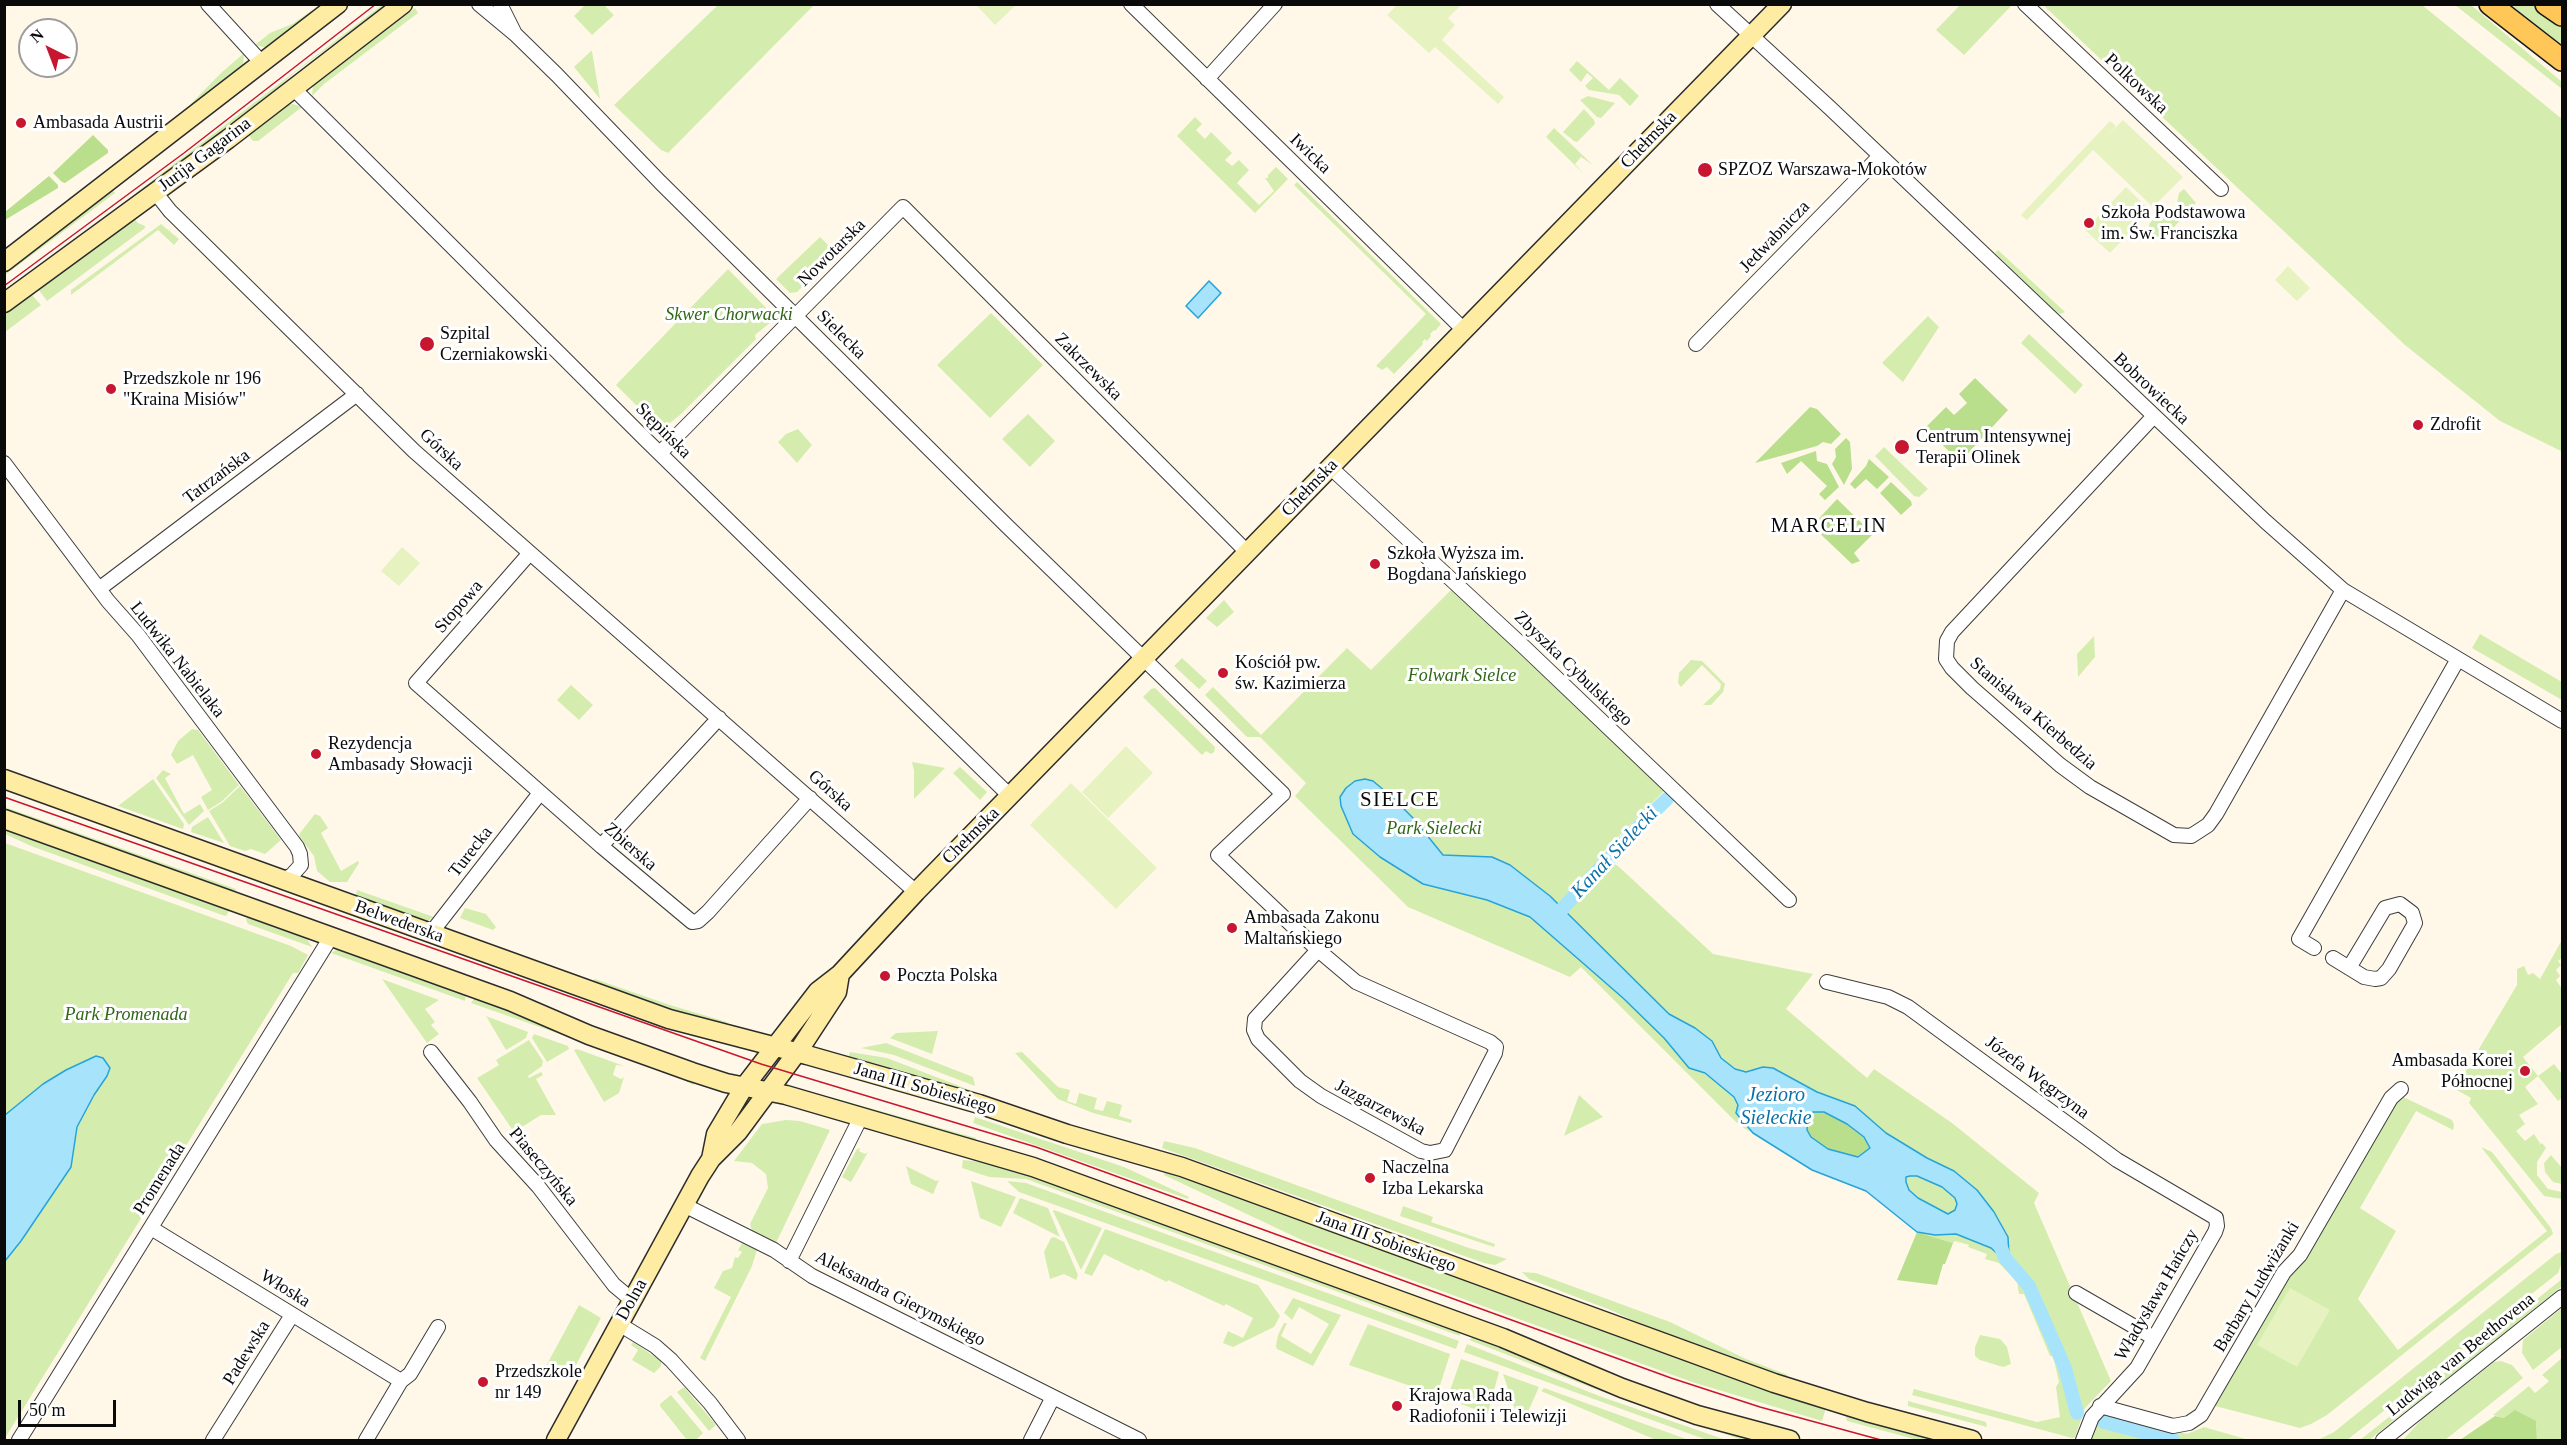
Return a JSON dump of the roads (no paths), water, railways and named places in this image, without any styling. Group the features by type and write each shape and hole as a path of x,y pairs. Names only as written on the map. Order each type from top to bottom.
{"main road":[{"name":"Jurija Gagarina","path":"4,262 81,205 338,4"},
{"name":"Jurija Gagarina","path":"4,303 404,4"},
{"name":"Chełmska","path":"774,1047 818,991 840,974 916,892 1782,4"},
{"path":"2490,4 2562,60"},
{"path":"2546,4 2562,15"},
{"name":"Belwederska","path":"4,779 669,1019 797,1052"},
{"name":"Belwederska","path":"4,819 510,1001 589,1035 705,1077 769,1091"},
{"name":"Chełmska","path":"769,1091 837,992 840,974"},
{"name":"Dolna","path":"711,1159 716,1134 744,1087 774,1047"},
{"name":"Jana III Sobieskiego","path":"797,1052 979,1104 1067,1134 1194,1172 1774,1383 1860,1410 1972,1440"},
{"path":"769,1091 1048,1172 1496,1335 1615,1386 1706,1418 1790,1440"},
{"name":"Dolna","path":"556,1440 711,1159 732,1139 769,1091"}],"street":[{"path":"208,4 261,62"},
{"name":"Sielecka","path":"479,4 515,34 660,182 1006,525 1145,658"},
{"name":"Sielecka","path":"500,4 515,34"},
{"name":"Iwicka","path":"1131,4 1464,330"},
{"path":"1212,84 1275,4"},
{"name":"Bobrowiecka","path":"1717,4 2153,417 2343,590 2562,721"},
{"name":"Polkowska","path":"2025,4 2221,189"},
{"name":"Stępińska","path":"293,88 660,453 1010,796"},
{"name":"Jedwabnicza","path":"1696,344 1880,156"},
{"name":"Górska","path":"155,192 170,212 414,451 916,892"},
{"name":"Nowotarska","path":"660,453 903,207"},
{"name":"Zakrzewska","path":"903,207 1247,552"},
{"name":"Tatrzańska","path":"99,589 357,394"},
{"name":"Stanisława Kierbedzia","path":"2153,417 1952,632 1947,641 1946,659 1972,688 2060,765 2090,787 2174,835 2191,836 2202,831 2217,814 2343,590"},
{"name":"Ludwika Nabielaka","path":"4,463 99,589 138,635 291,839 300,854 301,865 285,879"},
{"name":"Zbyszka Cybulskiego","path":"1330,467 1789,900"},
{"name":"Stopowa","path":"416,683 530,554"},
{"name":"Jazgarzewska","path":"1145,658 1283,794 1218,855 1318,950 1356,982 1490,1042 1496,1047 1445,1150 1430,1153 1421,1151 1321,1096 1300,1081 1258,1039 1254,1030 1255,1019 1318,950"},
{"path":"2314,948 2300,939 2458,659"},
{"name":"Zbierska","path":"416,683 601,846 692,922 698,921 708,912 810,798"},
{"path":"601,846 719,718"},
{"name":"Turecka","path":"431,933 540,793"},
{"path":"2333,958 2349,968 2369,979 2386,974 2415,923 2408,909 2397,904 2385,908 2349,968"},
{"name":"Promenada","path":"19,1440 331,937"},
{"name":"Józefa Węgrzyna","path":"1827,982 1888,997 1908,1007 2117,1160 2210,1214 2217,1222"},
{"name":"Piaseczyńska","path":"431,1052 496,1140 538,1186 614,1285 632,1300"},
{"name":"Barbary Ludwiżanki","path":"2100,1406 2174,1426 2189,1424 2201,1415 2284,1272 2300,1255 2391,1098 2401,1089"},
{"name":"Aleksandra Gierymskiego","path":"861,1117 789,1261 812,1276 1139,1440"},
{"path":"684,1205 774,1250 789,1261"},
{"name":"Władysława Hańczy","path":"2083,1440 2087,1425 2100,1406 2130,1376 2154,1338 2215,1232 2217,1222"},
{"name":"Włoska","path":"151,1228 400,1381"},
{"path":"2076,1293 2154,1338"},
{"name":"Ludwiga van Beethovena","path":"2383,1440 2562,1297"},
{"name":"Padewska","path":"213,1440 292,1315"},
{"path":"620,1324 655,1346 671,1360 738,1440"},
{"path":"366,1440 400,1381 410,1374 438,1327"},
{"path":"1031,1440 1053,1397"}],"water":[{"path":"1209,281 1221,293 1198,318 1186,306"},
{"name":"Jezioro Sieleckie","path":"1365,779 1373,781 1413,818 1443,855 1492,857 1510,865 1550,896 1669,1014 1695,1028 1712,1041 1721,1058 1735,1069 1746,1072 1763,1067 1773,1068 1817,1092 1855,1106 1886,1133 1927,1158 1954,1171 1977,1190 1994,1212 2008,1237 2009,1256 2003,1259 1991,1248 1956,1234 1935,1235 1917,1232 1866,1191 1812,1170 1753,1133 1736,1113 1738,1105 1734,1097 1705,1073 1689,1068 1664,1038 1623,998 1530,917 1487,900 1423,884 1380,857 1353,834 1341,806 1340,797 1355,781","holes":["1813,1112 1824,1112 1847,1124 1864,1137 1870,1148 1858,1157 1828,1149 1811,1137 1807,1130 1808,1118","1917,1176 1942,1187 1955,1198 1957,1204 1955,1210 1948,1214 1918,1198 1909,1190 1906,1182 1906,1177"]},
{"path":"96,1056 103,1058 110,1068 77,1127 71,1167 5,1261 5,1115 43,1084"}],"waterway":[{"name":"Kanał Sielecki","path":"1557,920 1555,918 1564,907 1667,799"},
{"path":"1999,1243 2005,1258 2029,1286 2065,1368 2077,1413"},
{"name":"Kanał Sielecki","path":"2104,1422 2173,1440"}],"tram line":[{"path":"4,286 184,153 376,4"},
{"path":"4,797 761,1064 1036,1147 1671,1378 1760,1407 1881,1440"}],"place":[{"name":"Ambasada Austrii","path":"21,123"},
{"name":"SPZOZ Warszawa-Mokotów","path":"1705,170"},
{"name":"Szkoła Podstawowa im. Św. Franciszka","path":"2089,223"},
{"name":"Szpital Czerniakowski","path":"427,344"},
{"name":"Przedszkole nr 196 \"Kraina Misiów\"","path":"111,389"},
{"name":"Zdrofit","path":"2418,425"},
{"name":"Centrum Intensywnej Terapii Olinek","path":"1902,447"},
{"name":"Szkoła Wyższa im. Bogdana Jańskiego","path":"1375,564"},
{"name":"Kościół pw. św. Kazimierza","path":"1223,673"},
{"name":"Rezydencja Ambasady Słowacji","path":"316,754"},
{"name":"Ambasada Zakonu Maltańskiego","path":"1232,928"},
{"name":"Poczta Polska","path":"885,976"},
{"name":"Ambasada Korei Północnej","path":"2525,1071"},
{"name":"Naczelna Izba Lekarska","path":"1370,1178"},
{"name":"Przedszkole nr 149","path":"483,1382"},
{"name":"Krajowa Rada Radiofonii i Telewizji","path":"1397,1406"}],"district":[{"name":"MARCELIN","path":"1829,527"},
{"name":"SIELCE","path":"1400,800"}],"park label":[{"name":"Skwer Chorwacki","path":"729,315"},
{"name":"Folwark Sielce","path":"1462,676"},
{"name":"Park Sielecki","path":"1434,829"},
{"name":"Park Promenada","path":"126,1015"}]}
